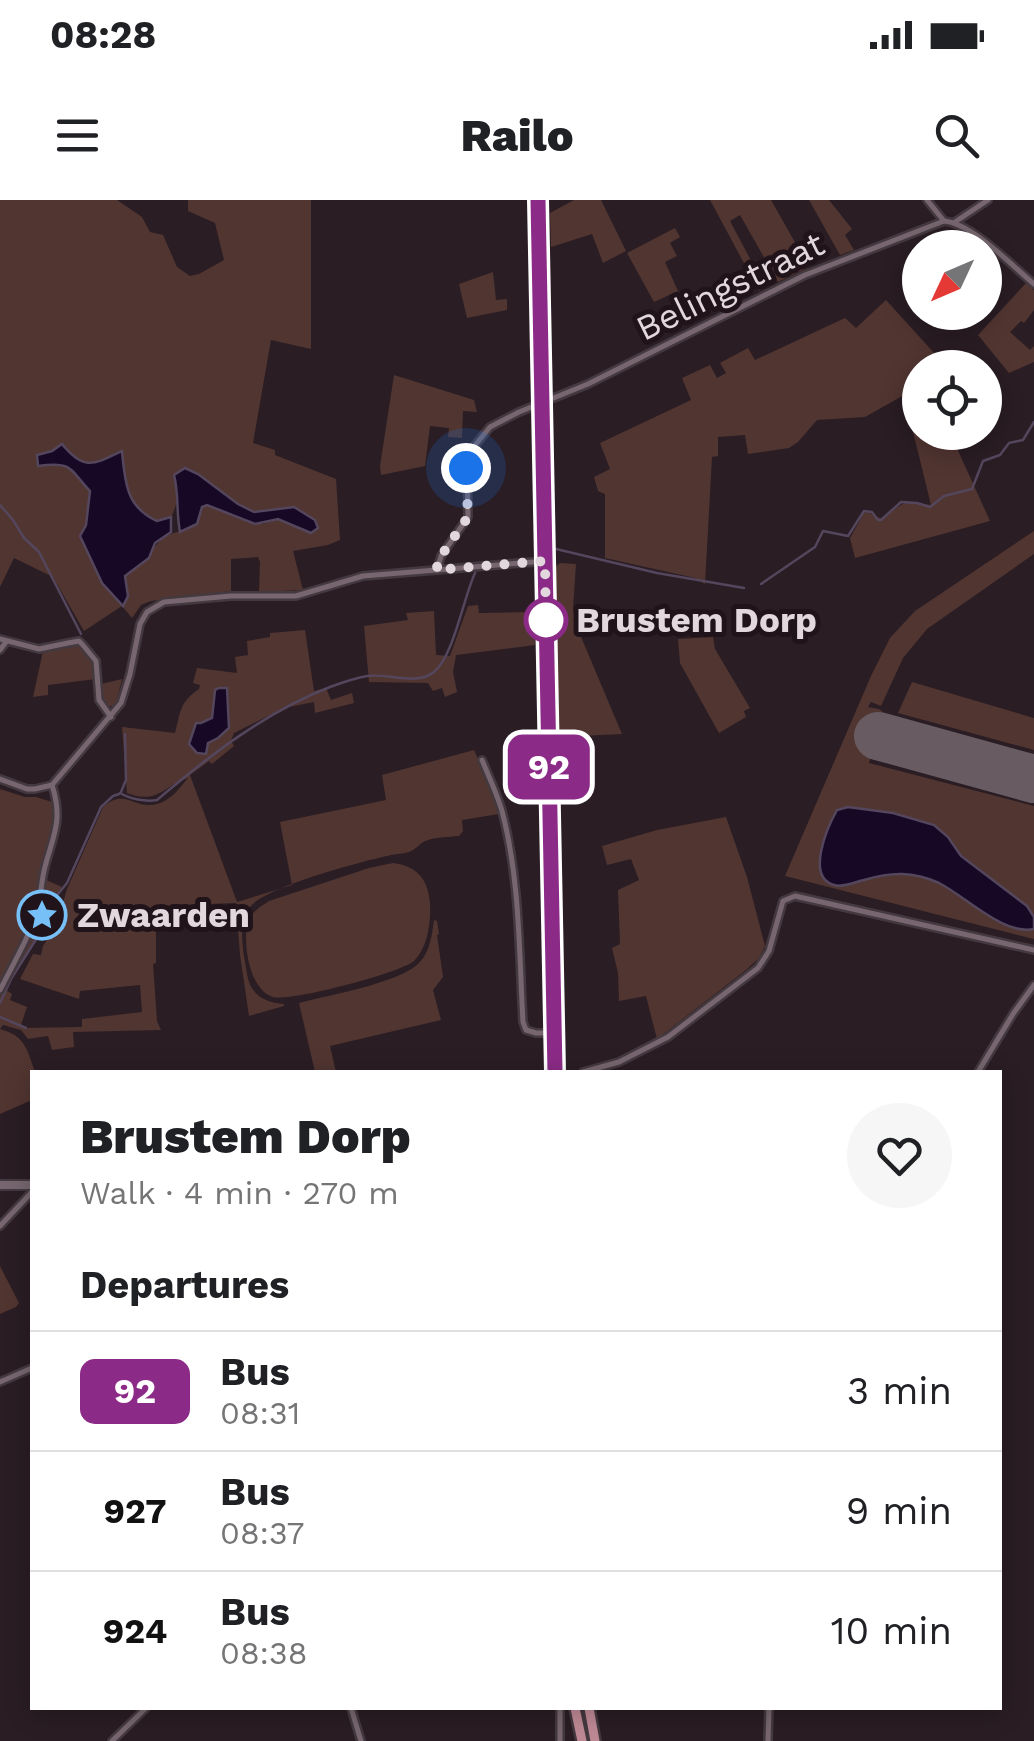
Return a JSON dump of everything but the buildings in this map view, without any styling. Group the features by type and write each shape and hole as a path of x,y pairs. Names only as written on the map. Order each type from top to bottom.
{"main road":[{"path":"538,200 555,1070"},
{"path":"0,1185 30,1189"},
{"path":"575,1710 582,1741"},
{"path":"589,1710 595,1741"}],"street":[{"path":"927,200 944,221 955,222 970,231 1034,284"},
{"path":"955,222 988,200"},
{"name":"Belingstraat","path":"436,570 468,517 466,468 472,450 498,422 588,384 805,275 944,221"},
{"path":"0,779 34,789 52,785 121,703 140,624 156,606 202,598 296,596 363,576 545,561"},
{"path":"0,650 3,640 39,648 79,641 96,661 99,700 111,717"},
{"path":"482,760 500,805 510,850 523,1022 526,1030 554,1033"},
{"path":"0,990 38,907 58,823 52,785"},
{"path":"590,1070 651,1048 758,968 769,951 783,902 795,896 1034,950"},
{"path":"979,1070 1034,985"},
{"path":"0,1226 30,1191"},
{"path":"0,1382 30,1369"},
{"path":"112,1741 144,1710"},
{"path":"352,1710 361,1741"},
{"path":"560,1710 560,1741"},
{"path":"768,1710 768,1741"}],"shaded area":[{"path":"0,200 117,200 142,217 150,232 163,235 177,267 190,276 224,260 215,223 188,211 188,200 311,200 311,349 271,340 253,443 336,479 340,540 293,551 303,590 259,592 258,557 231,559 231,591 151,601 141,605 132,618 122,606 84,631 53,577 14,558 0,587","holes":["62,444 89,463 122,452 133,501 157,522 174,512 174,475 198,474 254,512 274,510 315,520 302,530 278,519 263,524 207,505 202,507 186,530 162,539 125,576 128,596 122,605 112,593 86,525 90,491 65,466 39,465 37,455"]},
{"path":"574,200 601,200 626,251 603,263 592,234 551,247 550,213"},
{"path":"710,200 771,200 809,267 778,282 740,215 730,221 765,287 759,291"},
{"path":"809,200 829,200 852,229 845,235 854,250 840,255"},
{"path":"675,228 680,237 670,243 677,256 665,262 678,291 654,302 627,253"},
{"path":"493,272 496,300 507,299 507,310 467,318 459,284"},
{"path":"1026,283 1034,290 1034,310 1010,332 1030,350 1034,346 1034,362 1009,373 1002,364 1002,350 990,350 978,335 983,330 1002,330 1002,309"},
{"path":"886,300 902,318 902,330 913,330 931,350 902,350 902,396 865,417 817,420 789,448 748,454 745,435 718,437 718,456 712,457 705,584 695,578 605,558 605,494 598,491 594,477 610,469 600,443 691,400 682,378 710,365 717,378 726,373 720,363 748,348 755,360 845,318 856,328"},
{"path":"394,375 474,400 477,412 463,411 462,438 448,437 449,428 430,426 425,466 381,475 380,466"},
{"path":"62,444 89,463 122,451 133,501 157,521 171,517 171,532 155,543 149,558 125,576 128,596 123,606 102,583 80,536 86,525 90,491 64,466 38,466 37,455"},
{"path":"918,450 958,450 990,521 855,558 850,538 864,513 882,519 905,503 931,505"},
{"path":"185,468 254,512 294,507 315,520 318,528 311,533 278,519 255,524 207,505 202,507 197,524 180,532 174,475"},
{"path":"1034,531 1034,554 927,629 903,658 881,706 871,702 868,707 883,712 869,763 1034,806 1034,939 785,876 890,638 915,611"},
{"path":"560,563 576,564 576,625 622,734 559,737 553,569"},
{"path":"478,605 479,613 533,612 535,645 456,655 453,672 457,692 445,697 442,688 433,691 428,683 369,682 364,626 408,620 406,613 434,611 436,655 450,656 468,606"},
{"path":"305,630 314,691 326,688 331,700 352,693 354,703 315,713 314,702 284,708 234,733 234,746 190,775 237,902 283,888 251,906 242,939 251,987 264,999 284,1006 249,1016 236,903 156,906 153,964 161,1030 73,1032 74,1047 52,1050 48,1036 28,1039 21,1030 3,1025 0,1029 0,996 39,912 46,880 62,887 49,917 4,989 12,994 10,1000 27,1007 21,1025 82,1027 82,1019 142,1012 140,985 80,991 79,999 20,979 33,954 41,955 56,926 67,889 103,807 117,799 149,805 162,802 188,778 153,796 127,793 122,727 175,733 184,703 199,689 200,685 193,683 197,668 237,673 235,657 248,655 247,641 270,637 270,633"},
{"path":"713,637 715,649 750,708 744,711 746,717 719,733 680,663 678,639"},
{"path":"76,644 88,654 96,679 48,685 48,695 33,697 43,651"},
{"path":"122,679 117,701 107,706 101,684"},
{"path":"912,682 1034,718 1034,750 898,713"},
{"path":"227,688 229,728 208,743 206,754 197,753 189,744 196,723 212,718 215,690"},
{"path":"474,750 499,814 462,820 463,831 459,836 428,840 409,852 292,884 280,822 386,800 382,775"},
{"path":"0,789 52,802 55,824 37,904 0,985"},
{"path":"848,807 893,813 934,825 961,856 1027,906 1034,917 1034,929 1010,927 939,883 920,876 893,874 841,886 825,880 820,862 824,839 837,810"},
{"path":"726,817 765,946 746,970 657,1039 646,996 619,1001 612,948 620,944 618,890 639,880 631,859 607,865 602,846 657,830"},
{"path":"393,863 415,871 429,895 428,934 414,961 368,979 321,991 283,997 265,993 253,976 247,954 246,932 254,913 269,901"},
{"path":"434,920 443,977 433,990 441,1020 330,1046 336,1070 315,1070 299,1003 379,983 408,971 418,964 430,944"},
{"path":"0,1029 20,1040 34,1070 30,1070 30,1101 0,1114"},
{"path":"0,1266 19,1303 0,1314"}],"waterway":[{"path":"761,584 815,547 823,531 848,536 864,511 881,520 901,502 930,507 944,496 972,489 983,461 1000,455 1009,443 1023,440 1034,422"},
{"path":"0,505 39,552 81,634"},
{"path":"556,549 744,588"},
{"path":"120,793 138,800 157,800 260,722 330,687 367,676 411,679 434,672 453,640 475,573"},
{"path":"121,792 126,780 125,734"},
{"path":"0,1003 47,922 101,807 119,794"},
{"path":"0,1017 26,1028"}],"runway":[{"path":"878,736 1034,779"}],"bus line":[{"name":"92","path":"538,200 555,1070"}],"place":[{"name":"Brustem Dorp","path":"546,620"},
{"name":"Zwaarden","path":"42,915"}],"route":[{"path":"466,468 468,517 436,570 545,561 546,626 546,620"}]}
